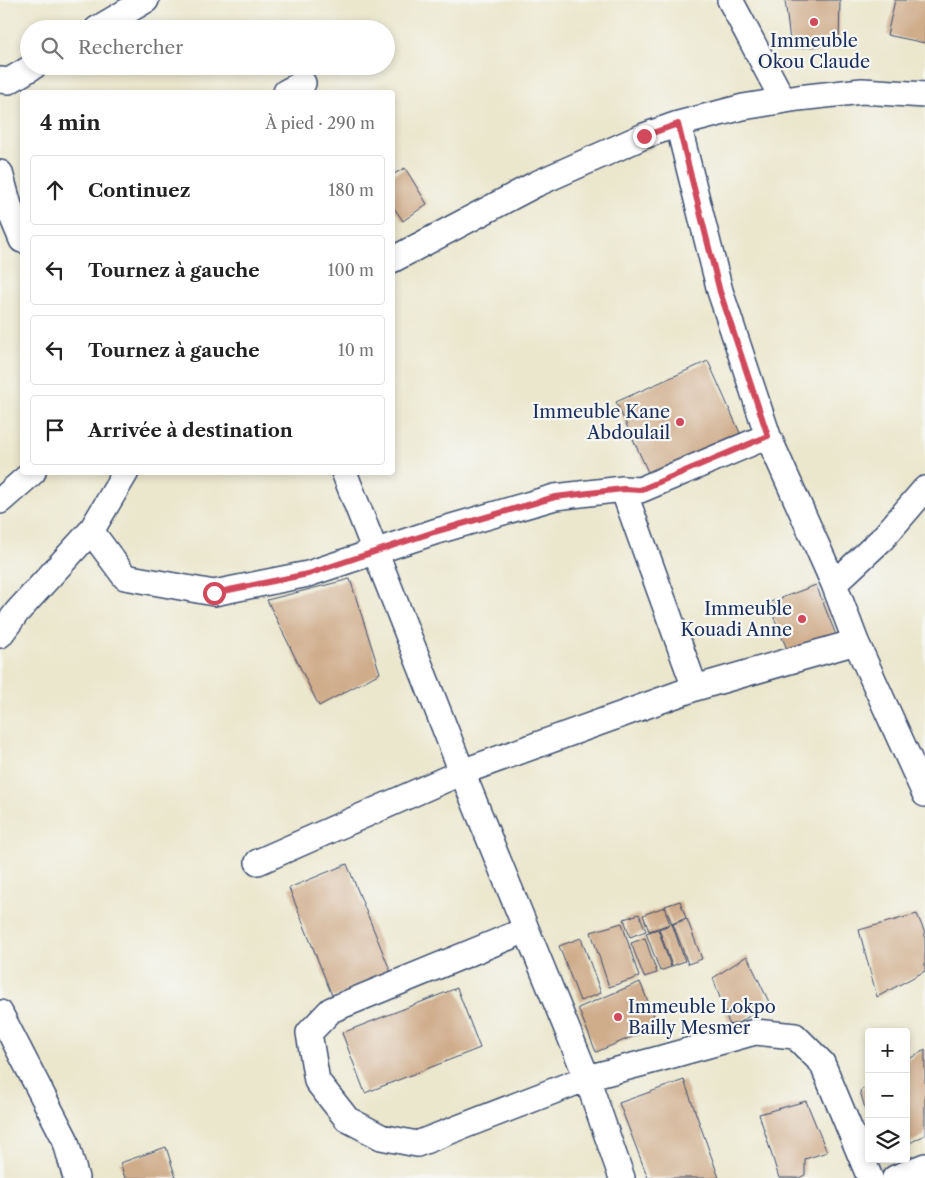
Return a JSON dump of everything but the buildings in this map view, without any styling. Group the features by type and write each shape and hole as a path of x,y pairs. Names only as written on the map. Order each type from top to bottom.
{"street":[{"path":"112,20 146,0"},
{"path":"730,0 783,100"},
{"path":"0,80 9,81 20,74"},
{"path":"395,258 536,184 644,136 678,124 742,107 783,100 862,91 925,95"},
{"path":"678,124 720,292 768,436 834,584 856,642 925,794"},
{"path":"0,173 12,216 20,235"},
{"path":"91,532 125,577 214,593 308,574 434,532 555,497 623,489 640,490 768,436"},
{"path":"0,500 29,475"},
{"path":"0,635 18,612 91,532 124,475"},
{"path":"345,475 462,772 587,1078 622,1178"},
{"path":"623,489 695,688"},
{"path":"834,584 882,539 925,489"},
{"path":"258,862 462,772 695,688 856,642"},
{"path":"526,930 331,1010 309,1033 317,1081 347,1118 381,1137 417,1144 587,1078 754,1032 795,1036 822,1062 870,1178"},
{"path":"0,1013 65,1139 76,1178"},
{"path":"895,1178 925,1166"}],"place":[{"name":"Immeuble Okou Claude","path":"814,22"},
{"name":"Immeuble Kane Abdoulail","path":"680,422"},
{"name":"Immeuble Kouadi Anne","path":"802,619"},
{"name":"Immeuble Lokpo Bailly Mesmer","path":"618,1017"}],"route":[{"path":"214,593 308,574 434,532 555,497 623,489 640,490 768,436 720,292 678,124 644,136"}]}
